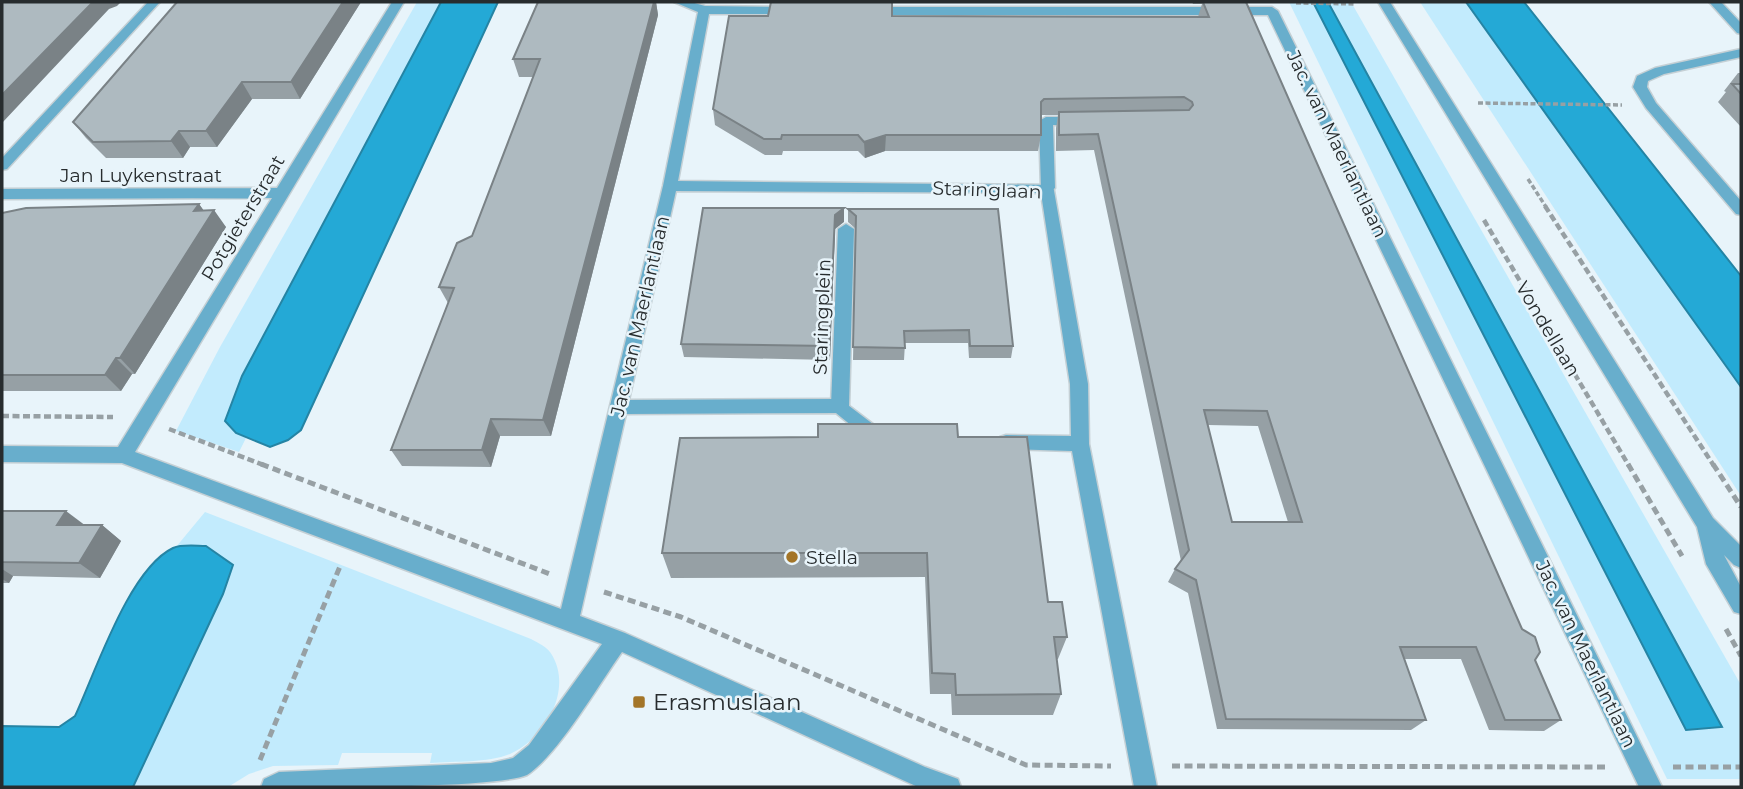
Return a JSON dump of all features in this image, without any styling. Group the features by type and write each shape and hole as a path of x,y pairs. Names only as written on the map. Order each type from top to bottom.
{"street":[{"path":"2,166 154,2"},
{"name":"Potgieterstraat","path":"123,455 398,2"},
{"path":"681,2 704,10 801,10"},
{"name":"Vondellaan","path":"1384,2 1706,524 1741,559"},
{"path":"1715,2 1741,30"},
{"name":"Jac. van Maerlantlaan","path":"569,621 670,186 704,10"},
{"name":"Jac. van Maerlantlaan","path":"856,11 1272,11 1651,787"},
{"path":"1741,53 1660,71 1642,79 1640,87 1644,96 1741,211"},
{"path":"1048,188 1046,121 1099,120"},
{"name":"Staringlaan","path":"670,186 1048,188 1079,384 1080,444 1144,777"},
{"name":"Jan Luykenstraat","path":"2,194 281,193"},
{"name":"Staringplein","path":"840,405 846,229"},
{"path":"619,407 840,405 880,439 893,439"},
{"path":"986,442 1080,444"},
{"path":"2,454 123,455 618,640 923,783 950,787"},
{"name":"Vondellaan","path":"1706,524 1717,564 1741,605"},
{"path":"272,787 279,784 491,774 519,768 537,753 618,640"}],"path":[{"path":"1302,3 1356,3 1363,16"},
{"path":"1471,92 1486,115"},
{"path":"1478,103 1627,105"},
{"path":"1523,172 1741,507"},
{"name":"Vondellaan","path":"1482,217 1685,561"},
{"path":"2,416 135,417 144,420 578,584 681,617 1026,765 1144,777 1741,766"},
{"path":"259,763 351,541"},
{"path":"1720,620 1741,656"}],"shaded area":[{"path":"417,2 441,2 242,376 236,433 246,438 239,452 176,431 220,347"},
{"path":"1289,2 1351,2 1741,685 1741,779 1667,779"},
{"path":"1420,2 1466,2 1741,387 1741,496"},
{"path":"205,512 531,639 548,650 558,669 557,698 552,712 544,725 523,747 491,759 430,763 432,753 342,753 338,765 273,766 249,774 228,787 133,787 223,594 206,546 176,547"}],"water":[{"path":"441,2 498,2 301,430 288,440 270,447 236,433 225,421 242,376"},
{"path":"1313,2 1328,2 1722,727 1686,730"},
{"path":"1466,2 1524,2 1741,276 1741,387"},
{"path":"206,546 233,565 223,594 133,787 2,787 2,726 59,727 75,716 115,623 142,577 157,559 173,548"}],"building":[{"path":"2,2 93,2 2,95"},
{"path":"177,2 343,2 291,82 242,82 206,131 179,131 171,141 93,142 73,122"},
{"path":"538,2 654,2 543,420 491,419 482,450 391,450 454,288 439,287 457,243 472,236 540,59 513,59"},
{"path":"771,2 892,2 892,16 1209,17 1203,2 1246,2 1522,629 1535,637 1540,652 1535,660 1561,720 1505,720 1476,647 1400,647 1426,720 1226,719 1196,580 1175,569 1189,550 1098,134 1059,135 1059,112 1189,110 1192,102 1184,97 1044,99 1041,102 1041,135 886,135 864,142 858,135 782,135 781,139 764,139 713,109 729,16 768,16","holes":["1204,410 1267,411 1302,522 1232,522"]},
{"path":"1732,84 1741,84 1741,94"},
{"path":"199,204 194,211 214,210 120,358 116,358 105,375 2,375 2,213 26,208"},
{"path":"703,208 844,208 835,215 829,346 681,344"},
{"path":"848,209 998,209 1013,346 970,346 969,330 904,331 905,348 853,347 856,216"},
{"path":"818,424 957,424 958,437 1027,437 1048,602 1062,602 1067,637 1054,637 1061,694 956,695 955,674 932,673 927,553 662,553 680,438 818,437"},
{"path":"2,511 66,511 57,525 102,525 79,563 2,562"}],"place":[{"name":"Stella","path":"792,557"},
{"name":"Erasmuslaan","path":"639,702"}]}
